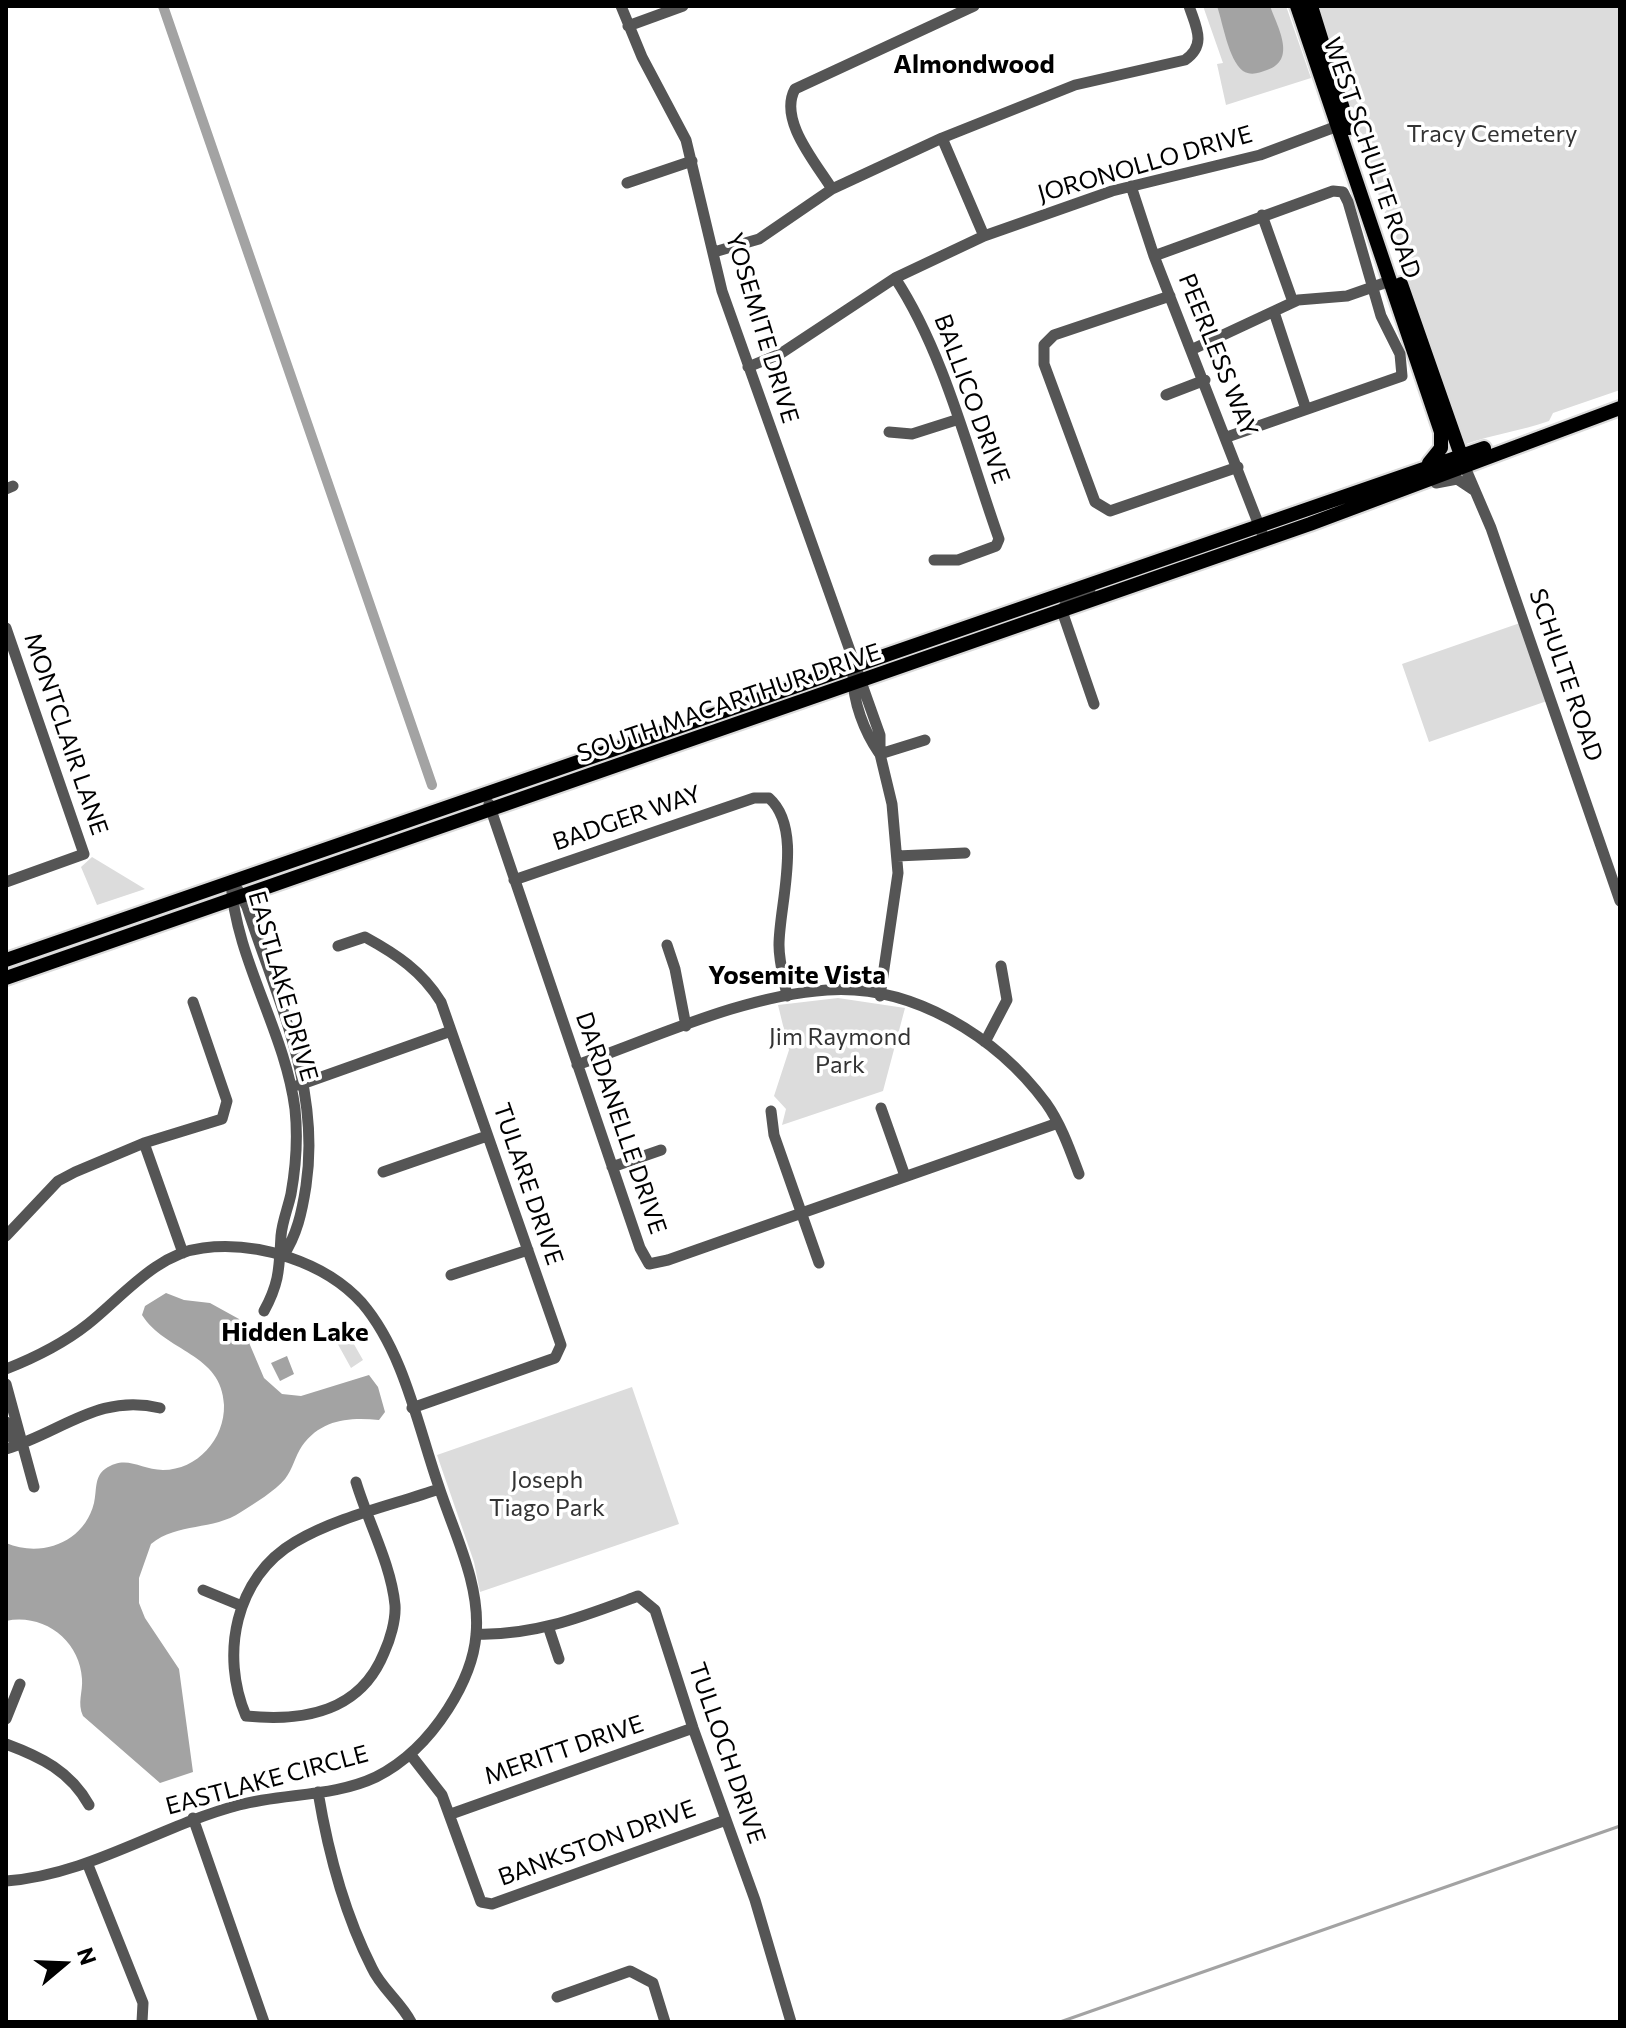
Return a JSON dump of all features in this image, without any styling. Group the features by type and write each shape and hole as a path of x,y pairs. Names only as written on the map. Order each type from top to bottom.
{"main road":[{"name":"WEST SCHULTE ROAD","path":"1297,6 1376,209"},
{"name":"WEST SCHULTE ROAD","path":"1311,6 1342,124 1405,324"},
{"name":"SCHULTE ROAD","path":"1376,209 1461,459"},
{"name":"SCHULTE ROAD","path":"1405,324 1461,459"},
{"path":"1405,324 1442,437 1437,455 1422,467"},
{"path":"1461,459 1620,401"},
{"path":"1461,459 1620,408"},
{"name":"SOUTH MACARTHUR DRIVE","path":"6,960 1422,467 1461,459"},
{"name":"SOUTH MACARTHUR DRIVE","path":"6,978 1265,540 1388,493 1461,459"}],"street":[{"name":"YOSEMITE DRIVE","path":"621,6 628,26 679,123 692,161 722,291 853,667 869,738 880,754 892,804 897,856 894,911 880,996"},
{"path":"628,26 683,6"},
{"path":"832,189 799,136 791,113 791,96 804,82 974,6"},
{"path":"714,252 759,239 832,189 942,138 1075,85 1179,61 1194,54 1200,37 1189,6"},
{"name":"JORONOLLO DRIVE","path":"748,367 780,354 895,278 984,236 1131,186 1260,155 1342,124"},
{"path":"942,138 984,236"},
{"path":"627,183 692,161"},
{"name":"PEERLESS WAY","path":"1131,186 1154,256 1193,349 1265,540"},
{"path":"1154,256 1262,215 1333,191 1343,192 1381,316 1400,354 1404,370 1402,376 1227,437"},
{"path":"1262,215 1293,302"},
{"name":"BALLICO DRIVE","path":"895,278 914,306 934,349 999,539 996,546 958,560 934,560"},
{"path":"1193,349 1293,302 1310,297 1347,296 1390,281"},
{"path":"1170,296 1054,335 1044,345 1044,364 1095,502 1102,509 1125,507 1238,467"},
{"path":"1274,312 1306,409"},
{"path":"1166,395 1205,380"},
{"path":"889,432 912,434 956,420"},
{"name":"SCHULTE ROAD","path":"1461,459 1478,494 1620,901"},
{"path":"1388,493 1407,493 1449,479 1464,482 1478,494"},
{"path":"1094,704 1062,611 1067,601 1106,586 1125,572"},
{"name":"MONTCLAIR LANE","path":"6,628 84,854 6,882"},
{"path":"880,754 925,740"},
{"name":"DARDANELLE DRIVE","path":"485,792 640,1248 649,1264 802,1213"},
{"name":"BADGER WAY","path":"514,880 763,796 774,802 787,842 779,945 787,996"},
{"path":"897,856 965,853"},
{"name":"EASTLAKE DRIVE","path":"231,881 305,1082 310,1161 295,1238 283,1256"},
{"name":"EASTLAKE DRIVE","path":"237,897 291,1090 296,1160 281,1236 283,1256 276,1289 264,1311"},
{"name":"TULARE DRIVE","path":"338,946 365,937 398,955 431,985 451,1031 561,1352 555,1358 412,1408"},
{"path":"667,945 686,1026"},
{"path":"985,1042 1007,1000 1001,966"},
{"path":"577,1065 686,1026 787,996 830,990 909,1002 959,1022 1017,1068 1058,1123 1079,1174"},
{"path":"6,1236 58,1181 144,1143 218,1122 227,1112 227,1101 193,1002"},
{"path":"291,1090 305,1082 451,1031"},
{"path":"881,1108 905,1176"},
{"path":"771,1111 774,1135 819,1263"},
{"path":"802,1213 1058,1123"},
{"path":"383,1172 487,1136"},
{"path":"144,1143 183,1253"},
{"path":"612,1167 661,1150"},
{"name":"EASTLAKE CIRCLE","path":"6,1369 85,1327 158,1266 183,1253 204,1248 257,1250 283,1256 329,1276 362,1304 392,1353 469,1579 476,1634 466,1674 450,1707 430,1735 410,1754 359,1784 279,1796 193,1818 88,1865 34,1879 6,1881"},
{"path":"451,1275 528,1250"},
{"path":"6,1384 22,1433 20,1445 34,1487"},
{"path":"6,1449 52,1433 91,1410 117,1404 160,1408"},
{"path":"6,1422 11,1437 20,1445"},
{"path":"356,1482 366,1515 395,1607 381,1662 358,1692 327,1712 303,1718 246,1716 240,1703 233,1657 242,1606 265,1566 306,1537 366,1515 439,1489"},
{"path":"203,1590 242,1606"},
{"name":"TULLOCH DRIVE","path":"476,1634 520,1634 549,1629 638,1596 648,1601 655,1610 693,1728 755,1900 791,2022"},
{"path":"549,1629 559,1659"},
{"path":"6,1719 20,1684"},
{"name":"MERITT DRIVE","path":"451,1814 693,1728"},
{"path":"6,1744 55,1766 89,1805"},
{"path":"410,1754 430,1776 451,1814"},
{"path":"318,1792 327,1848 372,1970 411,2022"},
{"name":"BANKSTON DRIVE","path":"451,1814 475,1893 481,1902 492,1904 726,1820"},
{"path":"193,1818 264,2022"},
{"path":"88,1865 143,2003 143,2021"},
{"path":"557,1997 630,1971 653,1983 665,2022"}],"green space":[{"path":"1203,6 1286,6 1311,78 1226,105 1217,64 1223,63"},
{"name":"Tracy Cemetery","path":"1320,6 1620,6 1620,390 1553,413 1549,421 1466,444 1372,176"},
{"path":"1520,623 1547,701 1429,742 1402,664"},
{"path":"92,857 145,889 97,905 81,867"},
{"name":"Jim Raymond Park","path":"838,998 905,1008 883,1091 782,1125 786,1109 774,1096 789,1050 778,1005"},
{"path":"347,1332 363,1360 351,1368 335,1339"},
{"name":"Joseph Tiago Park","path":"632,1387 679,1524 480,1592 474,1562 437,1455"}],"shaded area":[{"path":"1217,6 1270,6 1283,42 1281,59 1276,65 1255,74 1243,71 1230,50"},
{"name":"Hidden Lake","path":"166,1293 184,1300 210,1303 239,1319 264,1378 282,1394 301,1396 369,1375 378,1387 385,1412 379,1420 347,1420 318,1430 302,1446 285,1479 258,1501 230,1518 173,1532 151,1544 139,1578 139,1603 145,1618 179,1669 193,1772 160,1783 83,1716 80,1707 80,1665 67,1641 57,1632 33,1621 6,1621 6,1543 33,1549 59,1544 81,1528 89,1517 97,1480 105,1469 127,1463 163,1470 175,1469 198,1458 214,1441 220,1430 224,1405 214,1374 164,1337 142,1315 145,1306"},
{"path":"287,1356 294,1374 280,1381 271,1363"}],"waterway":[{"path":"163,6 432,785"},
{"path":"1060,2022 1620,1826"}],"district":[{"name":"Almondwood","path":"974,64"},
{"name":"Yosemite Vista","path":"797,975"},
{"name":"Hidden Lake","path":"295,1332"}]}
